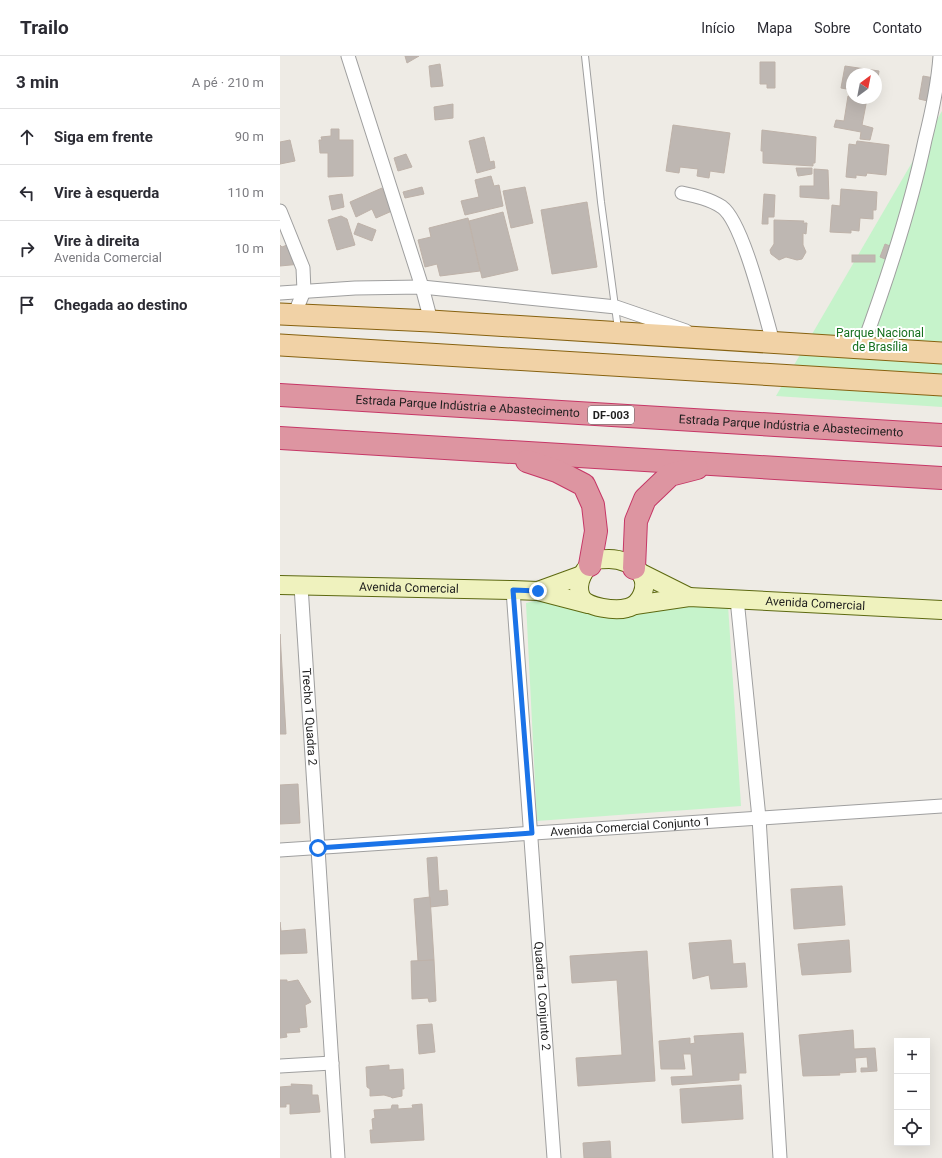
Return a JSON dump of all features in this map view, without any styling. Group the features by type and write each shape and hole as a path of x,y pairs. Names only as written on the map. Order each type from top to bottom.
{"highway":[{"name":"Estrada Parque Indústria e Abastecimento","path":"280,395 942,436"},
{"path":"280,438 942,478"},
{"path":"492,450 557,471 584,485 593,505 596,531 586,570"},
{"path":"637,570 636,521 645,499 670,475 713,464"}],"main road":[{"path":"287,315 431,321 942,353"},
{"path":"280,345 942,385"}],"street":[{"path":"348,56 422,287 431,321"},
{"path":"862,348 897,249 920,163 938,84 940,56"},
{"path":"682,193 703,198 723,208 736,225 759,293 773,342"},
{"path":"280,211 303,268 304,291 287,315"},
{"path":"280,293 362,287 422,287 616,307 707,338"},
{"path":"619,559 637,570 645,585 641,597 635,605 627,608 612,609 588,604 581,596 579,584 586,570 597,560 619,559"},
{"name":"Avenida Comercial","path":"538,591 586,570"},
{"name":"Avenida Comercial","path":"637,570 689,597"},
{"name":"Avenida Comercial","path":"280,585 538,591 588,604"},
{"name":"Trecho 1 Quadra 2","path":"301,586 338,1158"},
{"name":"Quadra 1 Conjunto 2","path":"513,590 532,833 554,1158"},
{"name":"Avenida Comercial","path":"635,605 689,597 942,610"},
{"path":"736,599 759,818 780,1158"},
{"name":"Avenida Comercial Conjunto 1","path":"280,850 942,806"},
{"path":"280,1066 332,1063"}],"lane":[{"path":"585,56 601,202 619,333"}],"green space":[{"name":"Parque Nacional de Brasília","path":"942,111 942,407 776,396"},
{"path":"542,599 728,605 741,806 537,821 526,603"}],"building":[{"path":"405,56 419,56 407,63"},
{"path":"760,62 775,62 775,88 767,88 767,84 760,84"},
{"path":"440,64 443,86 431,87 429,66"},
{"path":"845,66 859,68 846,68 846,89 841,88"},
{"path":"923,76 934,78 932,102 919,99"},
{"path":"453,104 453,118 435,120 434,107"},
{"path":"847,104 866,104 862,125 873,128 870,140 860,139 861,132 834,127 836,120 844,121"},
{"path":"673,125 730,133 724,173 710,171 709,178 697,176 698,169 680,167 679,173 666,171"},
{"path":"331,129 339,129 339,140 353,140 353,176 328,177 328,153 320,153 319,140 322,140 321,137 331,136"},
{"path":"762,130 816,137 815,163 813,163 813,166 763,163 763,151 761,151"},
{"path":"484,137 490,162 494,161 495,168 477,173 469,141"},
{"path":"290,140 295,161 280,164 280,142"},
{"path":"857,141 889,145 886,175 867,173 866,176 856,175 856,178 846,177 849,144 856,145"},
{"path":"406,154 412,167 398,171 394,158"},
{"path":"796,168 812,168 812,174 798,176"},
{"path":"814,169 828,170 829,199 800,197 800,186 814,186"},
{"path":"491,176 494,186 499,185 503,206 465,215 461,201 479,197 475,180"},
{"path":"422,187 424,194 405,198 403,192"},
{"path":"525,187 533,223 511,228 503,191"},
{"path":"382,188 392,211 376,218 372,209 356,217 350,202"},
{"path":"841,189 877,192 876,210 873,210 873,219 860,218 859,231 851,230 851,233 830,232 832,205 840,206"},
{"path":"342,194 344,207 332,210 329,196"},
{"path":"764,194 775,195 774,217 768,217 768,224 762,224"},
{"path":"587,202 597,267 552,274 541,210"},
{"path":"503,212 518,270 482,278 469,221"},
{"path":"341,216 347,219 355,245 337,250 328,220"},
{"path":"468,218 480,271 440,276 437,264 425,267 418,240 431,237 429,228"},
{"path":"774,220 804,221 803,223 807,223 806,234 803,233 803,245 806,252 802,259 797,260 786,257 779,260 771,254 770,250 774,244"},
{"path":"358,223 376,230 372,241 354,234"},
{"path":"292,243 301,264 280,266 280,245 282,247"},
{"path":"885,244 890,246 885,259 880,257"},
{"path":"852,255 875,255 875,262 852,262"},
{"path":"280,634 286,734 280,734"},
{"path":"298,784 300,823 280,824 280,785"},
{"path":"437,857 439,891 447,890 448,905 430,907 427,858"},
{"path":"842,886 845,925 794,929 791,889"},
{"path":"430,897 434,960 418,961 414,899"},
{"path":"280,922 281,931 305,929 307,953 280,954"},
{"path":"731,940 733,964 745,963 747,987 711,989 709,975 693,979 689,943"},
{"path":"849,940 851,972 802,975 798,944"},
{"path":"647,951 655,1081 578,1086 576,1058 622,1055 617,980 572,983 570,956"},
{"path":"434,960 436,1001 429,1002 428,998 412,999 411,961"},
{"path":"280,980 287,980 287,982 298,980 311,1002 305,1005 307,1027 299,1028 300,1032 286,1033 287,1037 280,1038"},
{"path":"432,1024 435,1052 419,1054 417,1025"},
{"path":"853,1030 854,1049 875,1048 877,1071 861,1072 861,1068 868,1068 867,1057 855,1058 856,1072 839,1073 840,1075 803,1076 799,1035"},
{"path":"743,1033 746,1073 739,1073 739,1080 672,1085 671,1077 693,1076 691,1054 683,1054 685,1069 661,1069 659,1041 690,1038 690,1044 695,1043 694,1036"},
{"path":"389,1065 389,1070 403,1069 404,1089 402,1089 402,1096 392,1098 384,1095 370,1096 370,1089 367,1087 366,1067"},
{"path":"291,1084 312,1085 312,1095 318,1095 320,1112 290,1114 290,1104 286,1104 286,1107 280,1107 280,1087 292,1086"},
{"path":"741,1085 743,1119 682,1123 680,1089"},
{"path":"422,1104 424,1140 371,1143 370,1130 373,1130 372,1119 375,1118 374,1110 391,1109 392,1105 398,1105 398,1109 413,1108 412,1105"},
{"path":"610,1141 611,1158 584,1158 583,1143"}],"route":[{"path":"318,848 532,833 513,590 538,591"}]}
